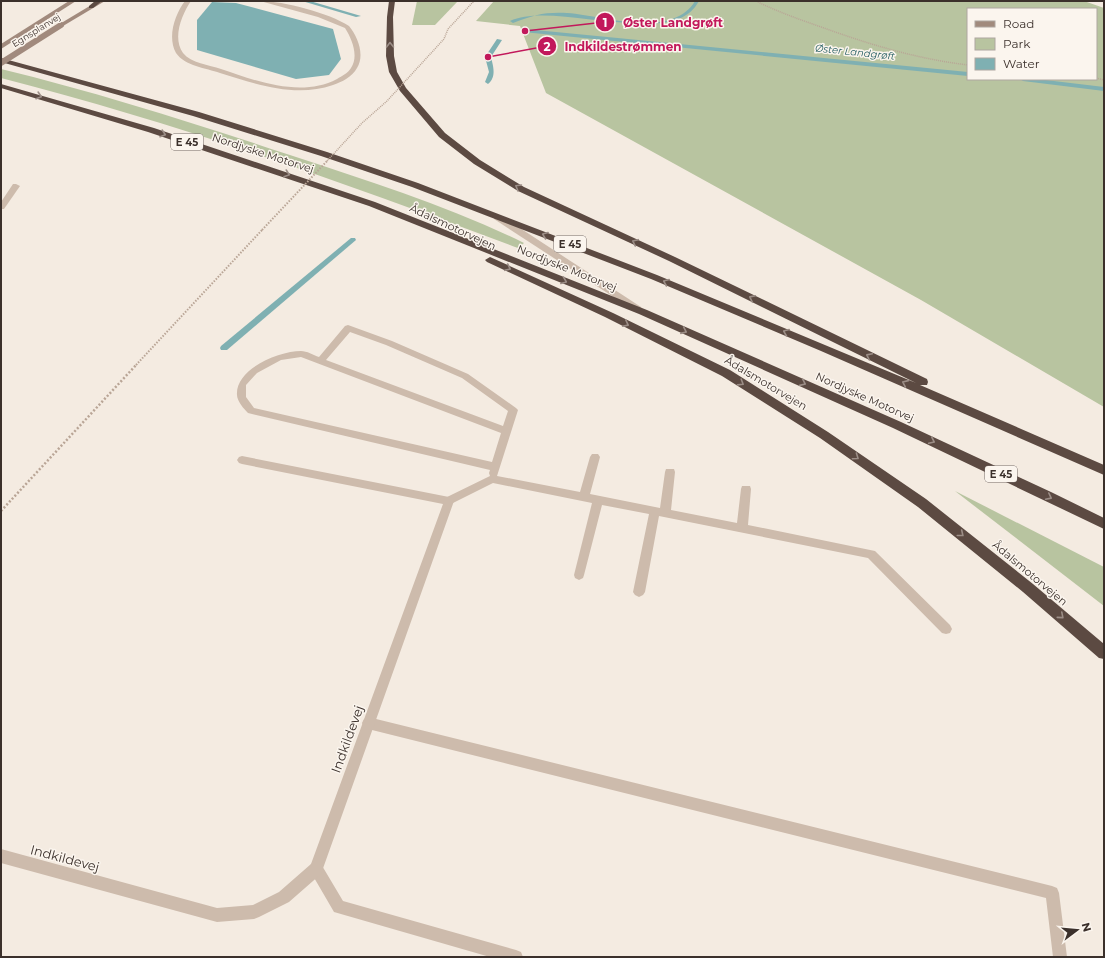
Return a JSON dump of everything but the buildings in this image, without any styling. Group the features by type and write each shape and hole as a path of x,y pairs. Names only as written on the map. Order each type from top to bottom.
{"highway":[{"path":"91,7 99,1"},
{"path":"392,1 390,17 390,56 393,72 403,89 442,135 477,162 521,189 672,259 1067,454"},
{"name":"Nordjyske Motorvej","path":"1,60 196,114 324,154 494,215 654,277 818,345 1101,469"},
{"name":"Nordjyske Motorvej","path":"1,86 151,130 372,204 643,312 896,425 1047,495 1104,524"},
{"name":"Ådalsmotorvejen","path":"372,204 602,312 726,373 824,435 922,503 1028,588 1104,653"}],"main road":[{"name":"Egnsplanvej","path":"1,47 74,1"},
{"name":"Egnsplanvej","path":"1,63 102,1"}],"street":[{"path":"188,1 178,22 176,39 179,52 188,61 280,88 304,90 326,86 342,80 353,72 358,61 359,49 348,28 335,21 263,1"},
{"path":"1,207 16,186"},
{"path":"494,215 643,312"},
{"path":"320,361 348,328 389,343 465,376 513,410 492,479"},
{"path":"496,467 251,411 241,397 242,384 254,371 279,357 302,354 507,431"},
{"path":"584,497 595,457"},
{"path":"242,460 449,501 492,479 870,554 946,630"},
{"path":"639,592 670,472"},
{"path":"742,528 746,489"},
{"path":"579,575 598,500"},
{"name":"Indkildevej","path":"1,856 217,915 254,912 284,897 316,869 449,501"},
{"path":"368,723 1052,893 1060,957"},
{"path":"316,869 339,907 516,957"}],"path":[{"path":"1,511 362,123 387,101 444,39 448,29 474,1"},
{"path":"756,1 795,18 861,42 910,56 967,65"}],"green space":[{"path":"417,1 458,1 435,25 412,25"},
{"path":"494,1 1084,1 1104,8 1104,407 921,300 546,93 520,26 476,21"},
{"path":"1,69 75,88 220,132 410,196 468,218 524,243 518,248 262,156 132,115 1,78"},
{"path":"955,491 1104,567 1104,606"}],"water":[{"path":"212,2 236,3 333,29 341,59 329,75 296,79 197,50 197,20"}],"waterway":[{"name":"Øster Landgrøft","path":"304,1 358,16"},
{"path":"513,21 530,14 558,11 585,13 601,17 632,21 665,21 685,15 691,10 697,1"},
{"name":"Øster Landgrøft","path":"525,31 967,74"},
{"path":"488,82 492,72 488,57 499,40"},
{"name":"Øster Landgrøft","path":"1031,80 1104,89"},
{"path":"224,348 353,240"}],"place":[{"name":"Øster Landgrøft","path":"525,31"},
{"name":"Indkildestrømmen","path":"488,57"}]}
